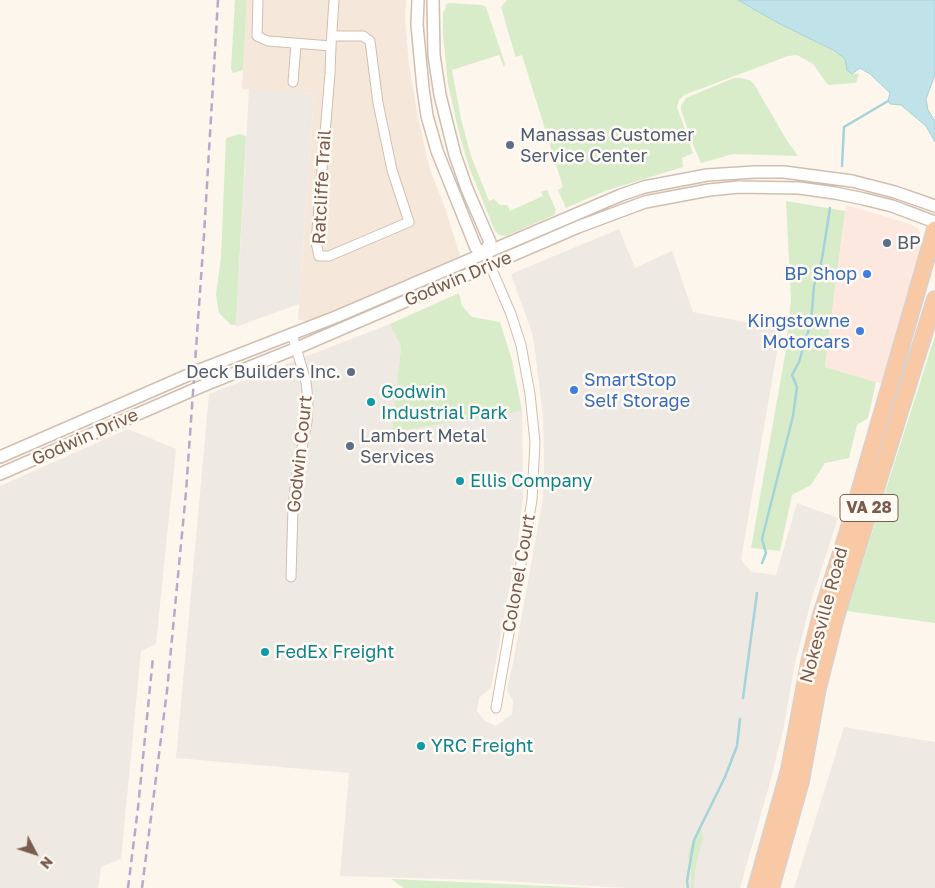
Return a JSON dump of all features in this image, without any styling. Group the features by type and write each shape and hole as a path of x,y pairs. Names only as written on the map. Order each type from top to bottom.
{"highway":[{"name":"Nokesville Road","path":"756,888 789,770 809,663 820,618 847,534 935,229"},
{"name":"Nokesville Road","path":"771,888 801,781 818,688 836,617 935,299"}],"street":[{"path":"258,0 257,36 268,41 331,46"},
{"name":"Ratcliffe Trail","path":"332,36 363,36 370,41 378,103 392,170 409,222 329,256 319,256 316,242 334,0"},
{"path":"418,0 423,88 427,116 434,142 476,248 485,253 490,265"},
{"path":"433,0 434,55 440,96 454,155 490,242 485,253"},
{"path":"293,82 296,44"},
{"name":"Godwin Drive","path":"0,457 202,369 292,334 644,187 707,175 784,172 825,176 883,188 935,206"},
{"path":"707,175 710,190"},
{"name":"Godwin Drive","path":"0,474 200,387 297,348 490,265 622,210 662,198 710,190 772,186 835,192 892,206 935,222"},
{"name":"Colonel Court","path":"490,265 511,314 521,346 530,394 535,442 532,500 496,708"},
{"name":"Godwin Court","path":"291,577 293,507 307,422 308,400 306,382 292,334"}],"shaded area":[{"path":"247,0 406,0 405,19 409,65 418,117 430,170 446,210 460,256 306,322 298,319 314,94 242,89"},
{"path":"249,89 314,94 299,304 236,327"},
{"path":"846,205 910,224 919,229 922,241 883,384 825,367"},
{"path":"619,229 635,268 672,251 693,312 781,329 741,559 747,567 752,572 776,575 797,503 838,518 812,598 795,663 784,726 740,888 626,888 484,880 340,876 349,773 176,758 209,394 390,324 401,347 392,432 522,411 523,497 518,542 491,688 479,698 477,711 485,721 496,726 512,714 513,701 507,690 543,499 543,416 533,336 511,274"},
{"path":"128,429 176,449 156,644 141,651 121,859 101,867 98,888 0,888 0,486"},
{"path":"844,727 935,742 935,888 794,888"}],"green space":[{"path":"235,0 247,0 243,70 233,73 231,69"},
{"path":"507,0 738,0 778,23 835,51 845,59 852,74 859,74 856,83 828,85 813,64 797,55 788,56 684,95 679,100 677,107 693,153 682,158 683,167 605,191 566,208 558,190 563,187 522,55 516,57 515,55 501,7"},
{"path":"450,3 482,5 486,7 505,64 504,67 499,55 452,70 461,119 471,156 489,201 494,199 500,205 507,205 510,211 543,196 541,192 547,190 556,210 554,215 506,236 499,235 495,231 469,167 459,133 448,84 443,36 443,13 445,5"},
{"path":"734,78 749,80 754,84 798,156 733,154 701,163 681,106 686,98"},
{"path":"240,134 246,136 236,325 231,325 219,313 216,294 221,257 226,138"},
{"path":"786,201 845,211 825,367 876,382 868,418 857,425 849,458 825,463 811,485 792,495 780,551 751,548 785,355 791,300"},
{"path":"459,293 462,306 472,317 500,322 512,360 522,411 392,432 401,347 390,324"},
{"path":"935,336 935,623 847,611"},
{"path":"701,829 703,838 697,860 693,888 691,888 691,868 688,856"},
{"path":"391,879 594,888 404,888"}],"water":[{"path":"738,0 935,0 935,75 926,99 928,110 935,121 935,142 926,126 901,105 890,104 888,101 890,93 870,74 860,68 852,74 847,70 845,59 835,51 778,23"}],"waterway":[{"path":"842,166 844,127 888,101"},
{"path":"762,563 766,553 762,539 793,416 797,387 792,375 799,362 811,322 814,286 822,259 830,208"},
{"path":"743,698 757,593"},
{"path":"688,888 687,881 694,840 725,777 737,746 740,719"}],"railway":[{"path":"142,888 167,691 186,492 218,0"},
{"path":"128,888 153,657"}],"place":[{"name":"Manassas Customer Service Center","path":"510,145"},
{"name":"BP","path":"887,243"},
{"name":"BP Shop","path":"867,274"},
{"name":"Kingstowne Motorcars","path":"860,331"},
{"name":"Deck Builders Inc.","path":"351,372"},
{"name":"SmartStop Self Storage","path":"574,390"},
{"name":"Godwin Industrial Park","path":"371,402"},
{"name":"Lambert Metal Services","path":"350,446"},
{"name":"Ellis Company","path":"460,481"},
{"name":"FedEx Freight","path":"265,652"},
{"name":"YRC Freight","path":"421,746"}]}
